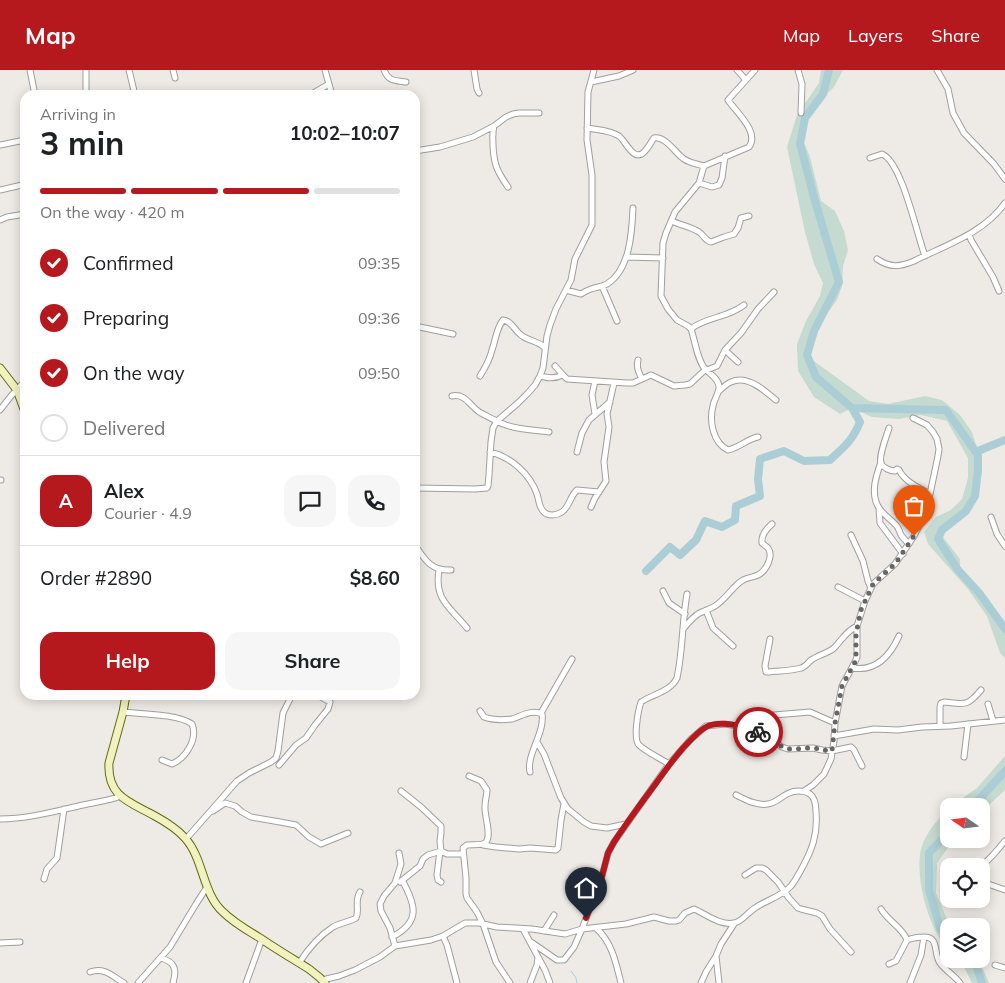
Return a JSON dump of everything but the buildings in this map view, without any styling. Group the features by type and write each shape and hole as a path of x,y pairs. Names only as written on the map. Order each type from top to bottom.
{"street":[{"path":"30,70 34,90"},
{"path":"86,70 86,90"},
{"path":"130,70 134,90"},
{"path":"173,70 175,78"},
{"path":"326,70 330,90"},
{"path":"384,70 390,79 406,82"},
{"path":"474,70 479,93"},
{"path":"420,488 487,488 493,428 535,386 540,376 550,325 571,280 575,259 592,224 592,175 587,140 588,92 594,70"},
{"path":"591,82 619,76 633,70"},
{"path":"737,70 746,80"},
{"path":"588,128 614,133 624,140 629,148 638,155 644,153 654,138 658,137 688,161 704,166 749,147 753,142 744,121 728,100 755,70"},
{"path":"798,70 802,84 801,113"},
{"path":"937,70 948,89 953,113 964,133 994,164 1005,179"},
{"path":"318,90 328,84"},
{"path":"420,150 456,143 473,137 513,114 539,113"},
{"path":"494,126 494,162 508,187"},
{"path":"0,145 20,141"},
{"path":"870,158 882,154 893,165 907,198 925,256"},
{"path":"700,183 712,187 719,185 722,178 725,156"},
{"path":"704,166 700,183 675,212 666,233 662,296 668,309 677,320 691,329 699,357 706,370 718,383 718,392 712,414 716,438 720,444 728,450 733,449 758,436"},
{"path":"0,190 20,185"},
{"path":"877,259 887,264 899,266 910,263 969,234 992,219 1005,203"},
{"path":"566,290 581,294 607,284 619,272 626,257 630,239 632,208"},
{"path":"0,220 20,215"},
{"path":"672,221 696,230 701,233 704,239 711,242 734,234 741,218 749,216"},
{"path":"969,234 993,276 999,291"},
{"path":"626,257 663,258"},
{"path":"602,286 617,321"},
{"path":"555,366 567,379 633,383 651,375 674,386 690,384 706,370 717,366 725,350 774,292"},
{"path":"691,329 703,322 736,311 744,306"},
{"path":"480,376 490,357 497,329 503,320 507,320 521,336 541,344 545,349"},
{"path":"420,327 454,334"},
{"path":"725,350 738,362"},
{"path":"638,360 636,364 642,378"},
{"path":"0,368 17,390 20,398"},
{"path":"540,376 556,378 562,375"},
{"path":"718,392 732,381 742,380 757,385 776,400"},
{"path":"595,381 592,395 595,414"},
{"path":"591,507 606,481 604,462 609,432 607,414 614,383"},
{"path":"0,410 20,387"},
{"path":"452,396 462,396 476,410 505,425 549,432"},
{"path":"577,452 580,437 585,426 595,414 610,402"},
{"path":"804,791 824,774 831,759 842,686 856,657 857,626 861,610 878,579 895,564 909,544 919,527 930,494 939,449 937,438 927,426 914,418"},
{"path":"889,428 876,477 875,497 879,508 880,523 903,554"},
{"path":"490,452 505,457 523,471 534,485 542,510 548,514 557,514 564,510 577,490 599,492"},
{"path":"881,461 881,464 887,469 892,471 899,470 912,484 930,494"},
{"path":"879,508 897,525 902,537 909,544"},
{"path":"991,517 995,529 1005,546"},
{"path":"683,628 692,618 715,606 741,582 758,575 767,567 770,552 761,540 765,531 772,524"},
{"path":"851,535 863,561 868,581 872,588"},
{"path":"420,552 431,567 439,570 450,570"},
{"path":"439,570 438,585 442,597 467,628"},
{"path":"838,587 865,601"},
{"path":"663,591 669,604 684,614"},
{"path":"669,764 638,744 636,738 638,715 641,702 674,683 679,669 687,594"},
{"path":"706,610 713,628 733,646"},
{"path":"770,639 765,666 766,672 806,666 811,661 831,650 844,635 857,626"},
{"path":"852,668 872,667 885,658 899,636"},
{"path":"541,713 572,660"},
{"path":"940,726 941,703 964,704 972,701 981,690"},
{"path":"125,700 124,712 109,763 108,771 112,785 121,796 169,825 186,839 194,853 212,898 222,912 233,922 309,969 323,982 355,970 380,957 395,946 431,940 443,936 466,923 565,934 582,929 626,924 654,917 676,922 686,913 694,910 721,922 734,924"},
{"path":"186,839 237,781 276,758 283,713 290,700"},
{"path":"279,765 296,745 306,738 328,709 330,702 326,700"},
{"path":"988,704 994,721"},
{"path":"480,711 484,717 494,719 512,719 533,712 541,713"},
{"path":"124,712 184,719 192,724 194,735 185,754 172,764 162,760"},
{"path":"774,715 810,712 835,723"},
{"path":"530,772 530,762 543,720 541,713"},
{"path":"834,736 874,730 898,730 1005,720"},
{"path":"531,942 557,960 564,960 574,948 602,876 608,853 614,842 669,764 706,726 725,724 744,727 765,735 788,749 813,748 832,751 851,747 862,766"},
{"path":"964,756 968,724"},
{"path":"537,742 544,754 560,798 579,818 591,826 607,828 627,824"},
{"path":"469,776 481,781 487,790 485,806 488,838 486,843 482,845"},
{"path":"401,791 441,826 437,875 438,880 441,882"},
{"path":"701,983 721,944 734,924 755,907 784,892 791,886 810,852 815,837 816,807 814,799 810,794 804,791 789,792 772,803 767,804 752,802 736,795"},
{"path":"0,819 104,802 121,796"},
{"path":"208,813 225,803 230,803 251,817 296,825 309,837 321,844 348,833"},
{"path":"510,983 496,962 477,912 467,898 464,848 467,845 482,845 496,848 556,850 558,848 560,820 564,804"},
{"path":"44,879 47,869 57,858 64,809"},
{"path":"990,858 1005,842"},
{"path":"390,890 420,866 423,858 428,855 440,851 447,854 463,854"},
{"path":"395,946 390,928 380,907 381,900 395,883 400,868 399,853"},
{"path":"745,875 756,868 762,868 772,875 784,892 801,909 820,914 830,929 851,952"},
{"path":"569,882 587,875 596,874 602,876"},
{"path":"392,937 407,928 411,923 413,912 413,901 402,880"},
{"path":"990,885 1005,890"},
{"path":"138,983 170,947 207,886"},
{"path":"299,963 324,934 333,927 356,918 358,895 360,892"},
{"path":"881,909 888,919 905,934 907,940"},
{"path":"544,931 554,915"},
{"path":"596,928 605,937 612,949 621,983"},
{"path":"523,929 550,983"},
{"path":"443,936 458,983"},
{"path":"889,964 896,961 907,940 916,937 930,937 935,943 939,962 960,983"},
{"path":"910,983 922,955 924,937"},
{"path":"246,983 262,939"},
{"path":"0,943 20,942"},
{"path":"530,983 538,965 538,956"},
{"path":"716,956 719,983"},
{"path":"161,958 171,962 173,965 175,974 173,983"},
{"path":"995,965 1005,968"},
{"path":"90,972 104,971 124,983"}],"green space":[{"path":"821,70 843,70 834,87 806,122 804,142 810,157 821,201 835,211 844,231 848,250 843,266 842,286 837,300 821,322 809,346 811,359 869,401 888,404 925,396 942,400 960,415 972,432 980,457 979,478 968,509 939,532 960,559 960,573 992,609 1005,631 1005,658 1000,653 987,616 968,589 928,544 924,532 936,517 951,510 962,499 968,478 968,458 947,421 921,415 899,419 872,417 852,408 840,414 814,397 798,371 797,344 806,321 820,296 823,283 814,264 805,232 787,147 797,115 819,83"},
{"path":"1005,756 1005,790 990,804 990,798 963,798 977,788"},
{"path":"940,818 940,848 948,848 937,863 936,893 940,908 942,908 947,918 940,918 940,939 924,899 919,868 923,843 934,824"},
{"path":"964,968 983,968 989,983 972,983"}],"waterway":[{"path":"829,70 823,94 805,118 800,144 839,282 814,331 807,355 816,377 852,408 946,410 978,455 978,470 975,496 966,511 942,530 938,539 958,570 980,594 1005,629"},
{"path":"646,571 670,547 680,555 696,540 705,521 722,527 735,520 736,506 760,496 758,479 760,459 784,451 804,461 830,460 851,439 860,422 852,408"},
{"path":"978,451 1005,440"},
{"path":"980,798 1005,771"},
{"path":"940,841 929,853 929,890 940,928"},
{"path":"977,968 982,983"},
{"path":"571,971 577,983"}],"way so far":[{"path":"758,732 788,749 813,748 832,751 842,686 855,662 856,634 861,610 873,584 901,557 914,536"}],"route":[{"path":"586,918 602,876 608,853 614,842 669,764 690,740 706,726 712,725 733,725 758,732"}]}
